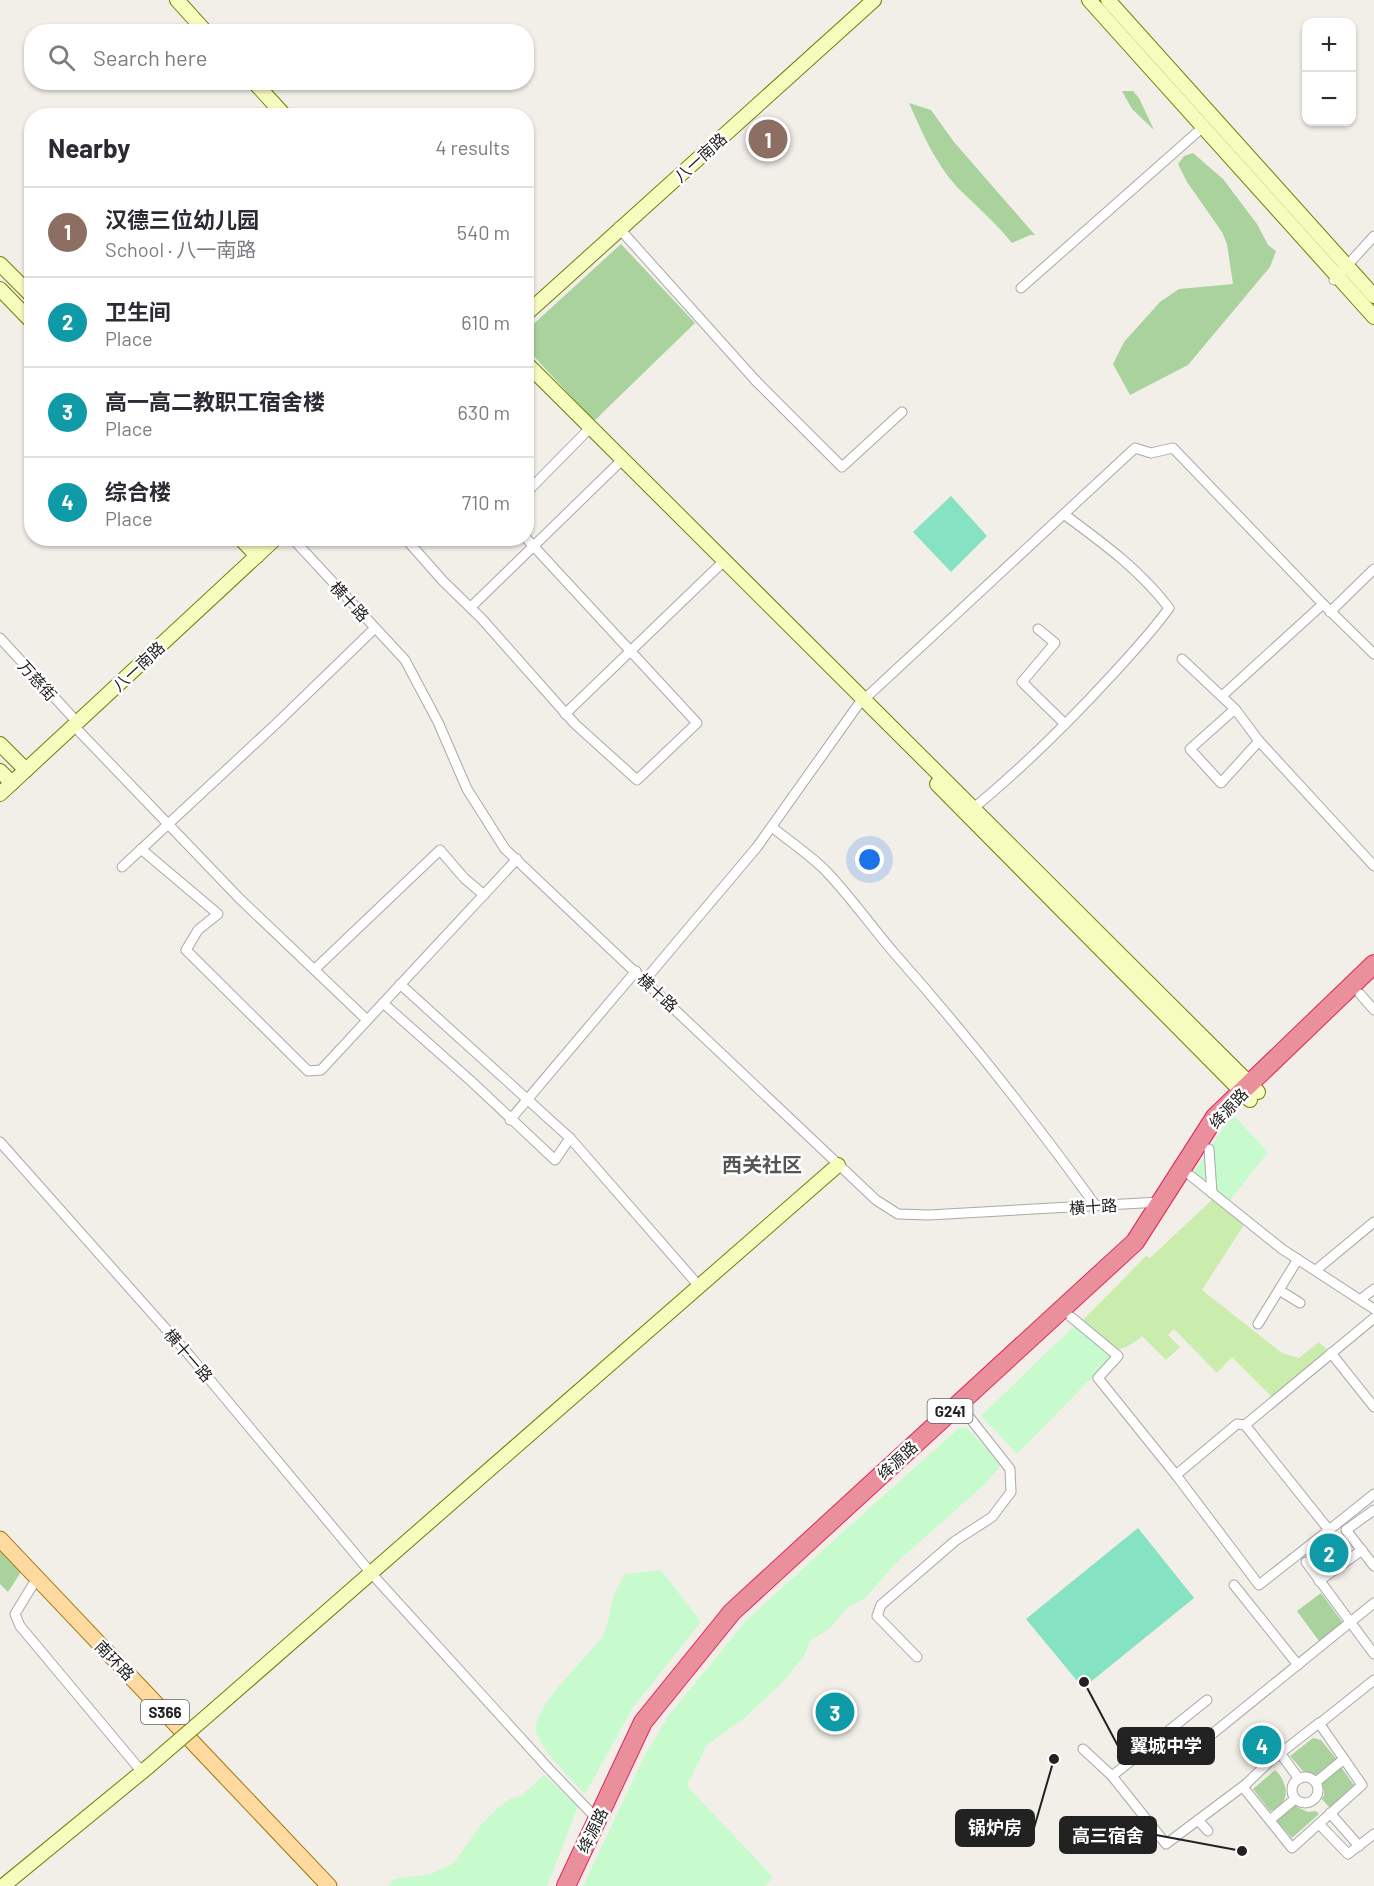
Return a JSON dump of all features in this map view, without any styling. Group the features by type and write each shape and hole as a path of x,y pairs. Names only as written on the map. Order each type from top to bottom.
{"highway":[{"name":"绛源路","path":"578,1886 654,1729 741,1620 1144,1249 1225,1125 1250,1092 1374,964"},
{"name":"绛源路","path":"566,1886 644,1722 732,1612 1135,1242 1215,1117 1250,1092 1374,981"}],"main road":[{"path":"177,0 199,24"},
{"path":"187,0 209,24"},
{"name":"八一南路","path":"534,306 865,0"},
{"name":"八一南路","path":"534,300 874,0"},
{"path":"1089,0 1340,274 1374,296"},
{"path":"1108,0 1374,316"},
{"path":"261,90 278,108"},
{"path":"271,90 287,108"},
{"path":"0,264 24,288"},
{"path":"0,289 24,314"},
{"path":"534,372 589,430 1250,1092"},
{"path":"534,379 589,430"},
{"path":"248,546 255,554"},
{"name":"八一南路","path":"0,794 5,780 24,768 75,722 264,546"},
{"path":"0,744 24,768"},
{"path":"3,1886 214,1710 838,1165"},
{"name":"南环路","path":"0,1539 329,1886"}],"street":[{"path":"1022,288 1203,127"},
{"path":"618,227 756,381 842,467 902,412"},
{"path":"1340,274 1374,236"},
{"path":"534,485 589,430"},
{"path":"645,980 772,827 861,702 1135,448 1150,453 1173,448 1330,612 1374,654"},
{"path":"471,607 621,462"},
{"path":"970,811 1065,724 1152,632 1169,608 1150,584 1116,552 1065,515"},
{"name":"横十路","path":"299,546 405,660 438,722 467,789 505,849 876,1200 898,1214 929,1215 1160,1202"},
{"path":"412,546 471,607 565,714 637,780 697,723 534,546"},
{"path":"565,714 722,563"},
{"path":"1330,612 1374,569"},
{"path":"1222,696 1323,604"},
{"path":"122,867 375,628"},
{"path":"1038,629 1055,643 1022,682 1065,724"},
{"name":"万慈街","path":"0,638 168,824 240,899 367,1020"},
{"path":"1182,659 1235,709 1259,741 1374,866"},
{"path":"1235,709 1190,748 1221,783 1259,741"},
{"path":"772,827 823,868 863,913 879,936 925,987 1045,1135 1096,1206"},
{"path":"141,849 218,914 198,930 186,950 308,1071 321,1070 517,859"},
{"path":"315,969 440,850 464,878 484,895"},
{"path":"510,1120 526,1098 636,971"},
{"path":"400,984 570,1138 699,1286"},
{"path":"1360,994 1374,1010"},
{"path":"383,1003 555,1160 570,1138"},
{"name":"横十一路","path":"0,1142 190,1356 371,1573 534,1754 597,1819"},
{"path":"1209,1149 1212,1193"},
{"path":"1191,1176 1282,1249 1374,1309"},
{"path":"1316,1270 1374,1222"},
{"path":"1258,1324 1298,1259"},
{"path":"1361,1299 1374,1289"},
{"path":"1279,1290 1299,1303"},
{"path":"1071,1317 1118,1356 1098,1378 1176,1475 1259,1585 1374,1494"},
{"path":"1245,1425 1374,1317"},
{"path":"1331,1353 1374,1407"},
{"path":"917,1657 877,1616 881,1605 955,1541 992,1517 1011,1492 1010,1469 966,1413"},
{"path":"1176,1475 1237,1424 1245,1425 1329,1530"},
{"path":"1374,1510 1346,1530 1374,1566"},
{"path":"1319,1581 1362,1550"},
{"path":"1306,1562 1374,1654"},
{"path":"37,1578 15,1614 20,1626 145,1769"},
{"path":"1234,1586 1298,1665"},
{"path":"1167,1732 1185,1756 1374,1603"},
{"path":"1083,1749 1112,1776 1166,1844 1243,1787 1280,1753 1374,1680"},
{"path":"1112,1776 1207,1700"},
{"path":"1243,1787 1292,1848 1362,1785 1319,1724"},
{"path":"1280,1753 1299,1779"},
{"path":"1316,1782 1344,1759"},
{"path":"1310,1777 1316,1782 1317,1797 1310,1803 1295,1800 1292,1795 1293,1784 1299,1779 1310,1777"},
{"path":"1270,1820 1295,1800"},
{"path":"1314,1800 1359,1846"},
{"path":"1198,1820 1208,1831"},
{"path":"1319,1824 1348,1854 1374,1834"}],"green space":[{"path":"1122,91 1133,91 1139,98 1154,130 1132,109"},
{"path":"909,103 931,110 954,142 1035,235 1012,243 957,187 936,158"},
{"path":"1193,153 1223,179 1257,224 1268,245 1276,251 1270,267 1188,365 1130,395 1113,364 1124,342 1160,302 1179,289 1233,284 1227,244 1222,232 1187,182 1178,164 1184,156"},
{"path":"621,244 695,323 594,421 534,357 534,324"},
{"path":"951,496 987,536 951,572 913,532"},
{"path":"1234,1116 1268,1152 1227,1204 1191,1176 1225,1125"},
{"path":"1216,1196 1247,1220 1202,1290 1282,1353 1299,1358 1319,1342 1331,1353 1275,1400 1232,1357 1217,1373 1174,1329 1168,1335 1180,1347 1166,1360 1142,1336 1126,1347 1115,1349 1083,1320 1146,1256 1150,1258"},
{"path":"1074,1326 1113,1356 1017,1454 981,1416"},
{"path":"966,1427 1002,1464 984,1485 898,1561 864,1599 848,1607 830,1628 810,1641 804,1656 781,1684 743,1719 707,1745 687,1786 773,1877 765,1886 583,1886 645,1755 669,1715 746,1621 959,1428"},
{"path":"1138,1528 1194,1598 1083,1688 1026,1619"},
{"path":"0,1549 21,1572 8,1592 0,1584"},
{"path":"661,1570 701,1622 633,1707 585,1794 558,1765 540,1741 537,1724 541,1712 561,1684 604,1633 614,1595 625,1574"},
{"path":"1321,1593 1343,1623 1319,1641 1297,1611"},
{"path":"1313,1738 1321,1740 1338,1761 1317,1775 1303,1771 1290,1756"},
{"path":"1341,1767 1354,1785 1330,1808 1321,1798 1324,1796 1324,1790 1321,1783"},
{"path":"1275,1770 1283,1781 1286,1793 1282,1804 1270,1811 1253,1789"},
{"path":"544,1775 578,1806 547,1886 388,1886 394,1879 431,1874 454,1863 479,1827 498,1808 510,1799 520,1797"},
{"path":"1295,1804 1308,1812 1316,1811 1319,1814 1292,1838 1276,1820"}],"place":[{"name":"汉德三位幼儿园","path":"768,139"},
{"name":"卫生间","path":"1329,1553"},
{"name":"翼城中学","path":"1084,1682"},
{"name":"高一高二教职工宿舍楼","path":"835,1712"},
{"name":"综合楼","path":"1262,1745"},
{"name":"锅炉房","path":"1054,1759"},
{"name":"高三宿舍","path":"1242,1851"}],"district":[{"name":"西关社区","path":"762,1164"}]}
